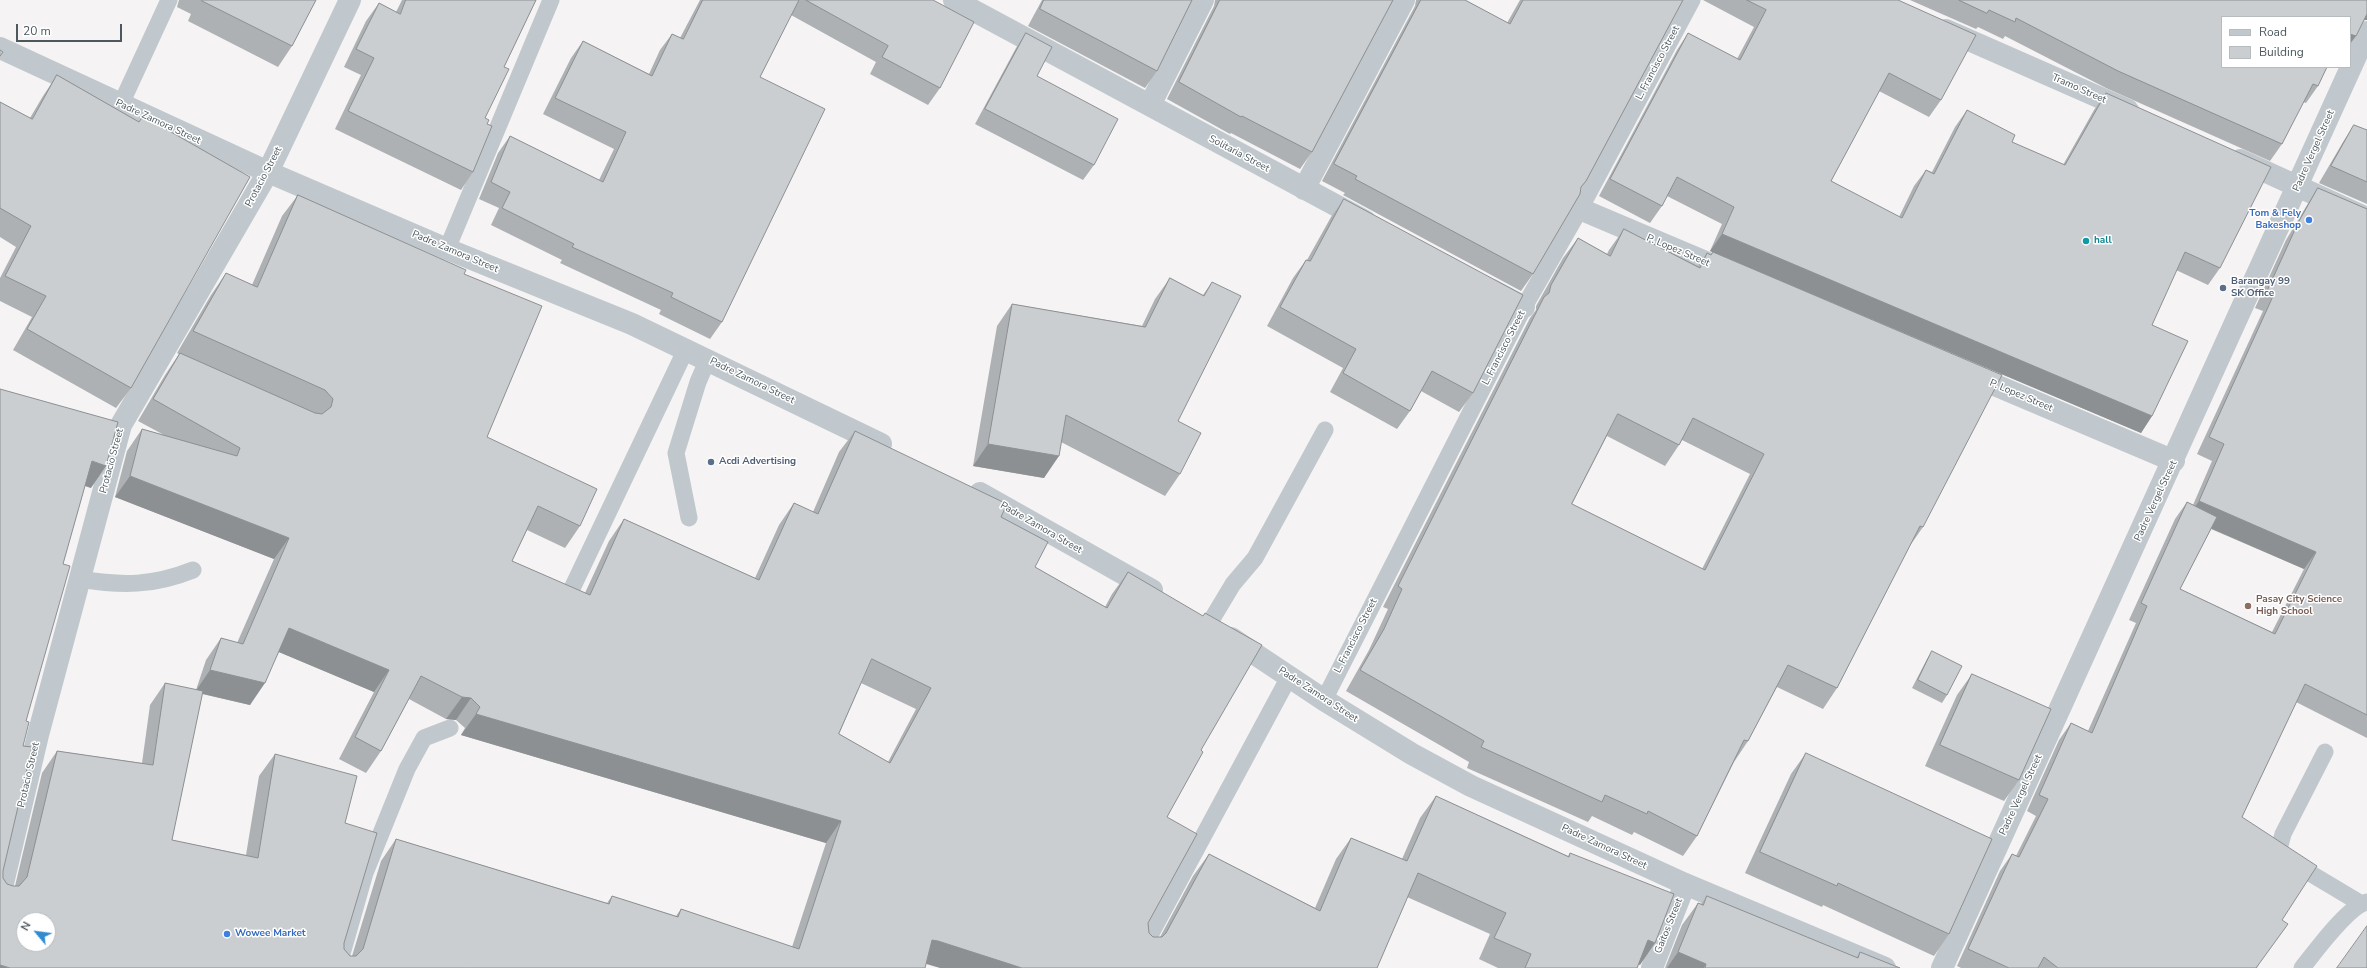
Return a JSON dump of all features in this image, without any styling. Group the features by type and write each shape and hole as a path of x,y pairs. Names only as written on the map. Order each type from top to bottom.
{"street":[{"name":"Protacio Street","path":"0,896 38,735 121,426 167,362 268,172 350,0"},
{"name":"Solitaria Street","path":"954,0 1380,229"},
{"path":"1150,105 1203,0"},
{"path":"1304,189 1404,0"},
{"name":"Tramo Street","path":"1930,22 2147,118"},
{"name":"Padre Vergel Street","path":"1942,968 2299,186 2367,32"},
{"name":"Padre Zamora Street","path":"0,48 268,172 447,249 632,324 708,359 900,453"},
{"path":"2219,150 2367,218"},
{"name":"P. Lopez Street","path":"1580,209 1749,280"},
{"path":"1476,281 1524,307"},
{"name":"P. Lopez Street","path":"1954,367 2174,460"},
{"path":"99,419 121,426"},
{"name":"Padre Zamora Street","path":"964,485 1172,602"},
{"name":"Padre Zamora Street","path":"1200,619 1324,700 1412,754 1470,786 1685,884 1885,968"},
{"name":"Gaitos Street","path":"1652,968 1685,884"}],"lane":[{"path":"121,104 169,0"},
{"path":"447,249 551,0"},
{"name":"L. Francisco Street","path":"1324,700 1524,307 1580,209 1692,0"},
{"path":"566,602 686,349"},
{"path":"689,518 676,453 698,382 708,359"},
{"path":"1200,619 1255,558 1325,430"},
{"path":"80,579 131,585 171,579 193,570"},
{"path":"1142,950 1290,677"},
{"path":"338,968 365,873 407,769 424,738 450,728"},
{"path":"2302,968 2333,930 2364,903 2288,860 2279,848 2283,834 2325,752"}],"building":[{"path":"202,0 316,0 292,46"},
{"path":"406,0 536,0 504,67 509,69 485,118 489,120 487,124 492,126 473,172 348,111 374,58 356,49 379,3 400,14"},
{"path":"703,0 799,0 760,77 825,109 722,322 671,297 673,293 572,247 574,244 502,208 510,192 491,182 510,136 603,182 626,132 555,98 583,41 652,76 672,34 683,39"},
{"path":"806,0 933,0 974,22 940,88 882,57 888,46"},
{"path":"1044,0 1192,0 1157,71 1040,9"},
{"path":"1220,0 1393,0 1312,152 1242,116 1241,117 1179,82"},
{"path":"1421,0 1465,0 1510,24 1523,0 1683,0 1586,181 1581,187 1580,194 1533,274 1355,179 1357,176 1334,164"},
{"path":"1747,0 1898,0 1976,35 1941,100 1889,73 1831,181 1902,218 1926,170 1934,174 1967,110 2015,135 2012,142 2065,165 2106,93 2271,167 2220,268 2185,252 2152,325 2188,341 2152,416 1722,234 1734,207 1677,177 1662,206 1610,179 1688,33 1740,60 1766,10"},
{"path":"1959,0 2367,0 2367,14 2356,36 2351,34 2351,16 2221,16 2221,68 2327,68 2318,86 2313,84 2282,144 2118,71 2016,18 2015,22 1989,10 1987,13"},
{"path":"1026,33 1052,47 1037,76 1118,119 1094,165 985,109"},
{"path":"57,75 139,122 143,116 250,177 131,388 27,329 46,296 5,276 31,226 0,208 0,102 32,119"},
{"path":"2354,125 2367,130 2367,182 2331,166"},
{"path":"2318,188 2367,209 2367,715 2305,684 2242,817 2317,866 2282,920 2288,924 2256,968 2058,968 2044,957 2038,968 2009,968 1968,949 2012,854 2019,857 2048,799 2039,795 2071,723 2092,733 2147,606 2141,603 2187,502 2217,517 2180,589 2275,634 2316,552 2199,501 2224,444 2209,437 2274,294 2267,291 2298,223"},
{"path":"298,195 466,270 464,274 542,306 487,437 597,489 580,526 538,506 512,561 590,595 624,519 759,580 794,503 818,514 855,431 1007,504 1001,517 1048,542 1035,567 1107,608 1128,572 1203,616 1205,613 1262,645 1201,750 1203,752 1167,817 1197,834 1148,923 1149,933 1153,937 1162,937 1166,933 1209,854 1320,911 1351,838 1407,861 1436,796 1569,857 1570,853 1674,894 1655,943 1648,940 1637,968 1525,968 1531,954 1494,938 1506,913 1418,873 1377,968 1022,968 932,940 925,968 10,968 0,965 0,389 118,422 106,466 92,461 63,564 70,566 26,721 29,722 23,746 32,747 3,871 3,878 7,884 19,886 27,877 57,751 153,765 165,683 203,691 172,840 258,858 275,754 357,776 345,823 377,833 344,943 344,949 350,956 356,956 363,949 396,839 609,904 612,896 678,917 681,909 799,949 841,821 476,714 480,707 471,698 462,697 421,676 381,751 355,737 389,670 289,628 265,683 210,670 221,638 243,644 289,538 130,476 142,429 237,456 240,448 153,399 180,353 315,413 322,414 331,407 333,399 325,390 193,331 226,273 257,287","holes":["872,659 931,688 890,763 839,734"]},
{"path":"1344,199 1523,295 1473,393 1432,371 1410,411 1343,373 1356,349 1280,307 1306,260 1310,261"},
{"path":"1624,229 1700,268 1707,253 1711,255 1713,252 2002,375 1923,527 1920,526 1837,688 1788,665 1748,741 1744,740 1697,836 1648,811 1647,814 1605,795 1602,802 1481,747 1484,741 1360,670 1384,629 1402,589 1398,586 1544,297 1549,293 1551,285 1578,238 1610,256","holes":["1618,414 1679,445 1693,418 1764,454 1705,570 1572,504"]},
{"path":"1170,278 1204,296 1212,282 1241,296 1178,421 1201,433 1180,474 1066,415 1059,456 988,444 1012,304 1145,327"},
{"path":"1932,651 1962,666 1947,695 1918,680"},
{"path":"1972,674 2051,709 2019,780 1940,745"},
{"path":"1806,753 1992,839 1949,934 1838,883 1837,886 1760,852"},
{"path":"1707,896 1858,958 1860,952 1900,968 1705,968 1706,964 1678,952 1698,903 1703,905"},
{"path":"2367,926 2367,968 2337,968"}],"place":[{"name":"Tom & Fely Bakeshop","path":"2309,220"},
{"name":"hall","path":"2086,241"},
{"name":"Barangay 99 SK Office","path":"2223,288"},
{"name":"Acdi Advertising","path":"711,462"},
{"name":"Pasay City Science High School","path":"2248,606"},
{"name":"Wowee Market","path":"227,934"}]}
